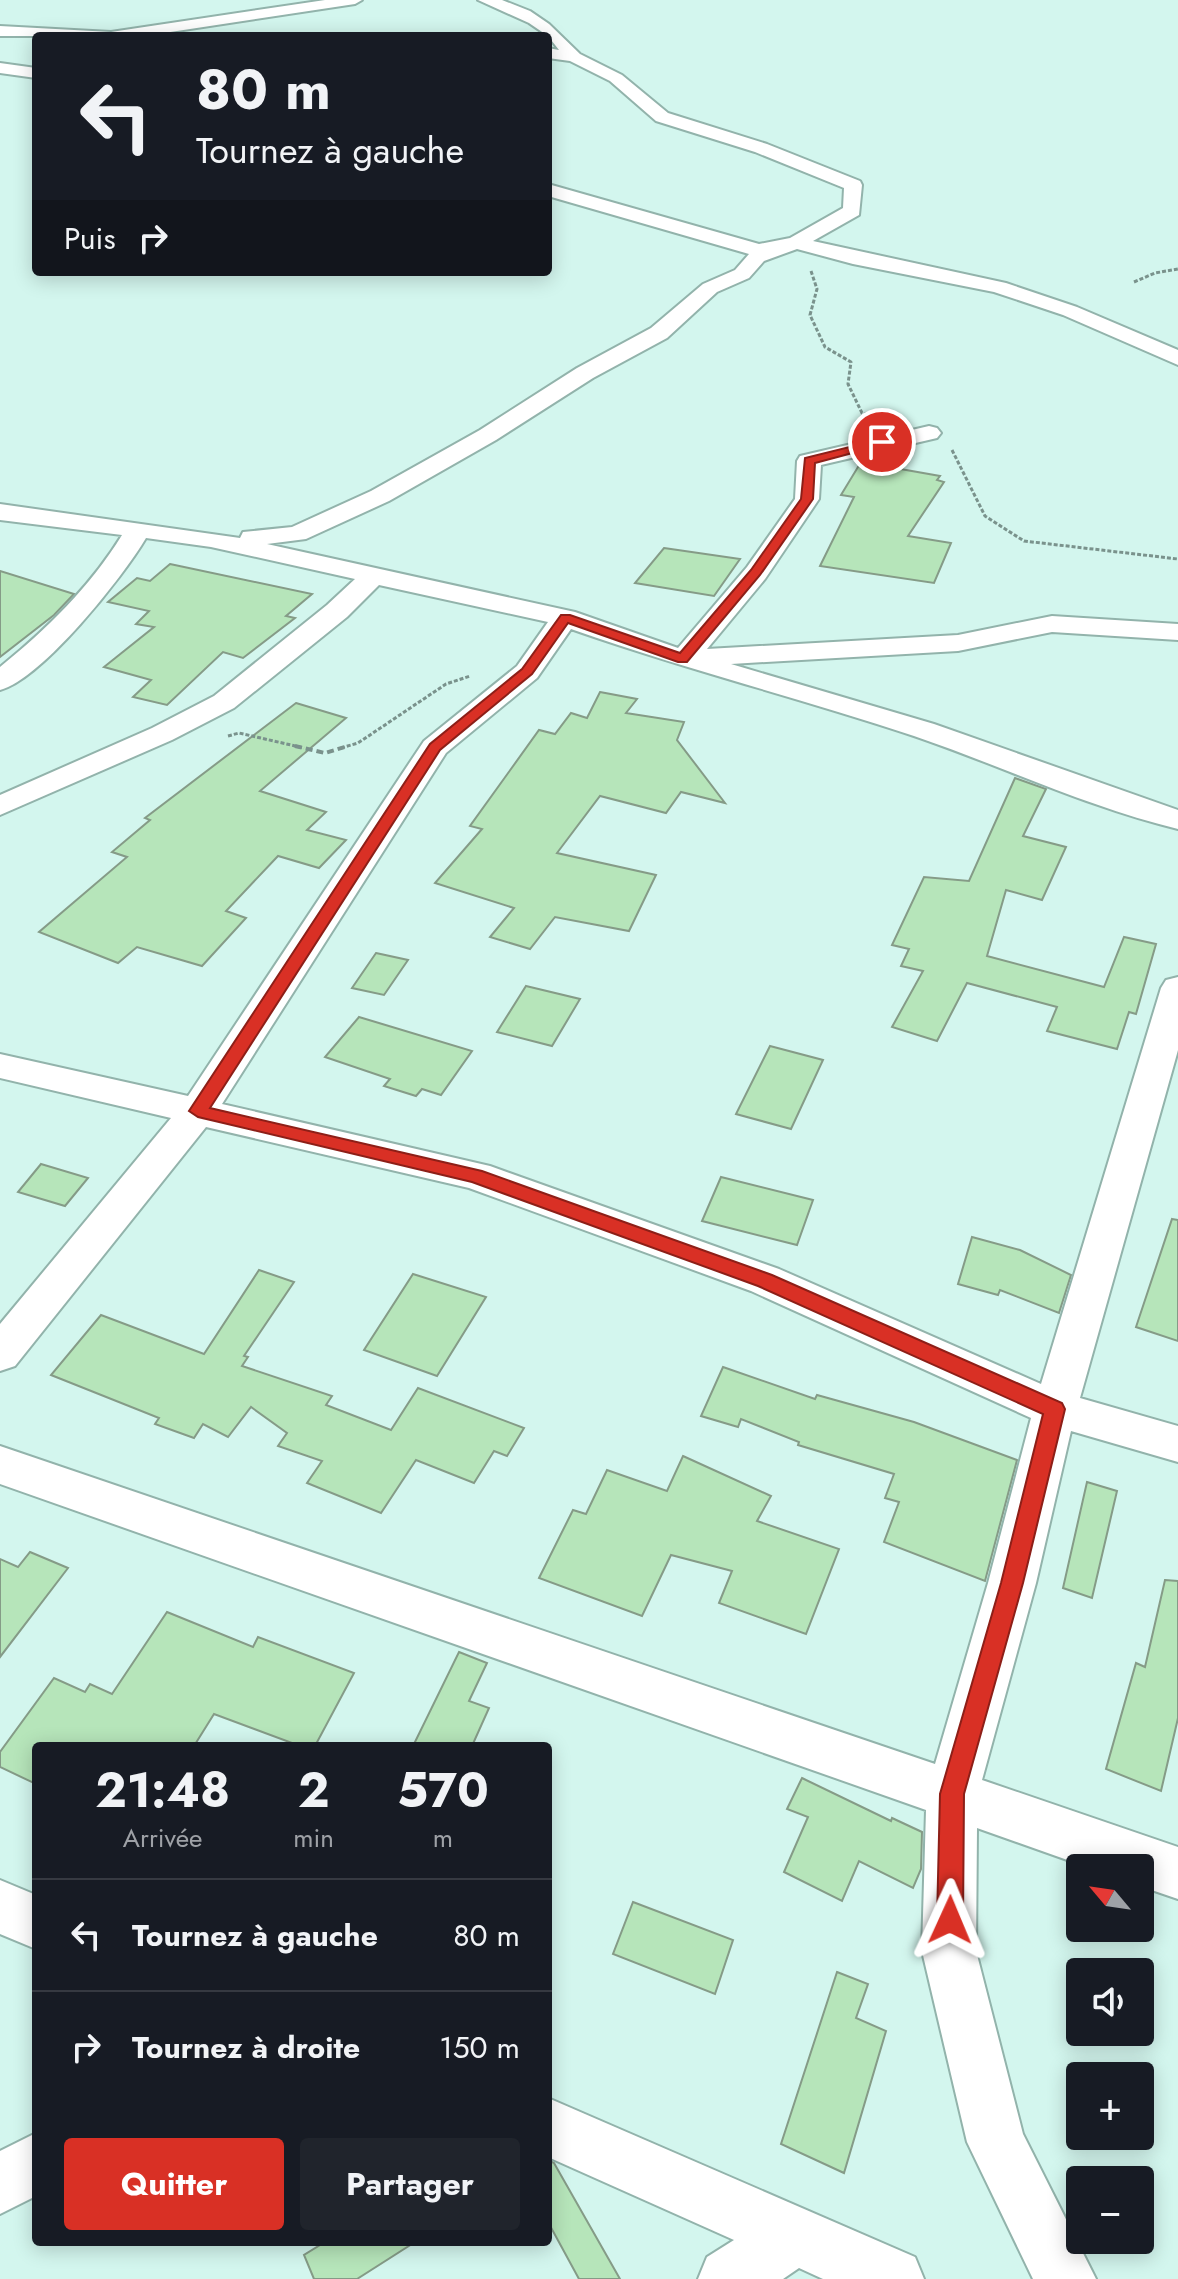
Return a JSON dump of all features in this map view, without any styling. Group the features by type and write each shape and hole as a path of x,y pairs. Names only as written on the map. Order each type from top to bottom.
{"street":[{"path":"138,32 355,0"},
{"path":"485,0 515,4 550,32"},
{"path":"0,31 32,32"},
{"path":"552,34 574,57"},
{"path":"211,539 297,534 380,496 488,435 585,373 659,333 710,288 742,274 757,257 796,243 852,211 853,185 761,148 662,117 616,78 574,57 552,54"},
{"path":"0,68 32,72"},
{"path":"552,191 758,250 796,243 853,258 999,287 1070,311 1178,358"},
{"path":"683,659 756,573 807,499 809,461 929,433"},
{"path":"0,512 137,532 211,539 565,618 683,659 924,730 1178,820"},
{"path":"0,681 92,597 122,559 137,532"},
{"path":"0,806 162,734 224,702 278,655 337,611 375,574"},
{"path":"0,1354 198,1111 435,747 527,672 565,618"},
{"path":"683,659 958,643 1052,624 1178,632"},
{"path":"1065,2279 996,2142 949,1951 952,1794 1012,1583 1055,1409 1178,988"},
{"path":"0,1066 476,1176 765,1280 1055,1409 1178,1444"},
{"path":"0,1465 1178,1873"},
{"path":"0,1907 32,1920"},
{"path":"552,2129 893,2279"},
{"path":"0,2184 32,2165"},
{"path":"729,2279 794,2236"}],"path":[{"path":"1134,282 1155,273 1178,269"},
{"path":"162,734 204,735 219,739 239,733 325,753 358,743 446,684 479,673 527,672"}],"building":[{"path":"861,462 940,476 937,480 944,482 908,536 951,543 934,583 820,566 854,497 841,495"},
{"path":"664,548 740,559 714,596 635,583"},
{"path":"170,564 312,594 286,616 295,618 243,658 223,652 167,705 133,697 151,680 104,667 154,627 136,624 149,611 108,602 137,578 150,581"},
{"path":"0,571 74,594 54,615 0,657"},
{"path":"600,692 637,699 626,713 684,722 677,740 725,803 681,792 666,813 600,796 557,853 656,875 629,931 555,917 530,949 490,937 514,908 435,883 482,829 470,826 539,730 555,734 571,713 587,718"},
{"path":"296,703 346,718 260,791 326,812 307,830 346,840 319,868 278,856 226,911 246,918 202,966 137,947 118,963 39,932 127,857 112,852 150,820 145,818"},
{"path":"1015,778 1046,789 1023,836 1066,847 1042,900 1006,890 987,956 1104,987 1124,937 1156,944 1136,1014 1129,1012 1117,1049 1047,1031 1057,1007 967,983 937,1041 892,1027 923,971 901,966 909,949 892,945 924,877 969,881"},
{"path":"376,953 408,960 384,995 352,988"},
{"path":"526,986 580,999 552,1046 497,1032"},
{"path":"359,1017 472,1051 441,1095 422,1089 416,1096 384,1086 390,1079 325,1057"},
{"path":"770,1046 823,1060 791,1129 736,1114"},
{"path":"41,1164 88,1178 65,1206 18,1192"},
{"path":"721,1177 813,1200 797,1245 702,1221"},
{"path":"1172,1219 1178,1220 1178,1341 1136,1327"},
{"path":"972,1237 1020,1250 1071,1275 1059,1313 1000,1290 998,1295 958,1284"},
{"path":"259,1270 294,1282 244,1356 248,1357 242,1366 332,1396 326,1405 391,1430 418,1388 524,1428 507,1456 494,1451 474,1483 416,1460 381,1513 307,1483 322,1461 278,1446 287,1433 251,1407 228,1437 203,1424 194,1438 155,1424 159,1418 51,1375 101,1315 204,1354"},
{"path":"413,1274 486,1297 437,1376 364,1350"},
{"path":"723,1367 815,1399 817,1395 914,1422 1017,1460 985,1581 884,1542 899,1502 885,1498 894,1474 798,1445 799,1442 741,1419 738,1427 701,1416"},
{"path":"683,1456 771,1496 757,1521 839,1549 806,1634 719,1603 732,1571 671,1555 642,1616 539,1578 573,1510 586,1514 607,1470 667,1491"},
{"path":"1087,1482 1117,1491 1092,1598 1063,1588"},
{"path":"30,1552 68,1568 0,1657 0,1559 18,1567"},
{"path":"1165,1580 1178,1581 1178,1718 1161,1791 1106,1769 1136,1663 1145,1667"},
{"path":"167,1612 253,1647 258,1637 354,1673 317,1742 289,1742 214,1714 196,1742 32,1742 32,1782 0,1767 0,1752 54,1678 85,1692 90,1684 112,1694"},
{"path":"459,1652 487,1663 469,1701 489,1708 474,1742 415,1742"},
{"path":"802,1778 891,1821 892,1818 922,1832 921,1869 913,1888 859,1861 842,1901 784,1872 808,1817 787,1809"},
{"path":"633,1902 733,1940 715,1994 613,1954"},
{"path":"837,1972 868,1984 856,2018 886,2031 844,2173 781,2144"},
{"path":"552,2162 620,2279 579,2279 552,2229"},
{"path":"319,2246 409,2246 357,2279 314,2279 304,2255"}],"route":[{"path":"882,442 809,461 807,499 756,573 683,659 565,618 527,672 435,747 198,1111 476,1176 765,1280 1055,1409 1012,1583 952,1794 950,1920"}]}
